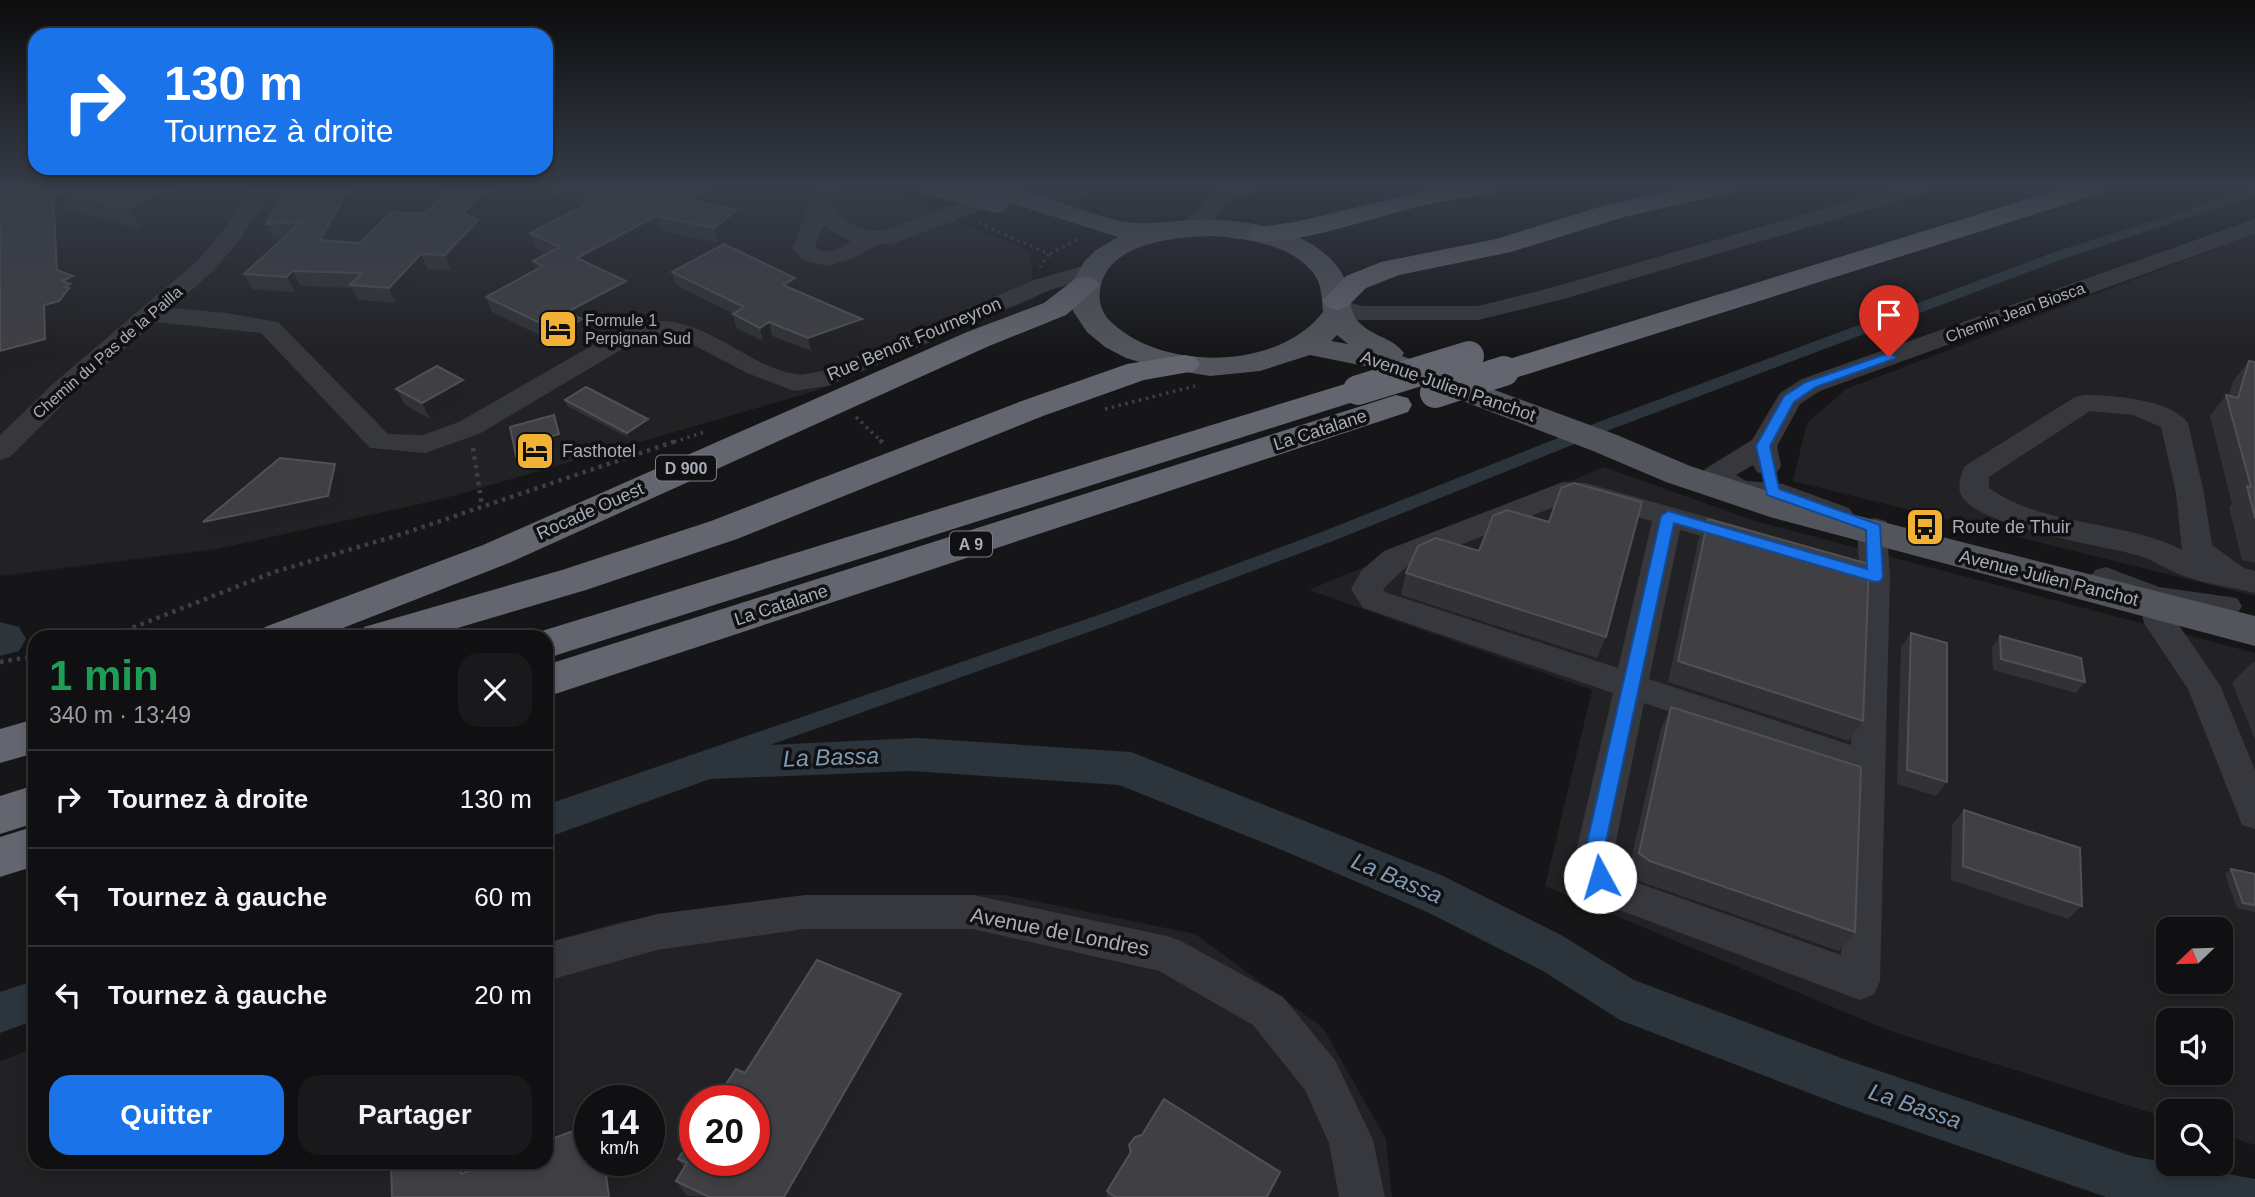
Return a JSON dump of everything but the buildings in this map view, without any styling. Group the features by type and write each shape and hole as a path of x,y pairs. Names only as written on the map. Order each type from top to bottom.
{"highway":[{"path":"1337,306 1356,282 1391,268 1515,242"},
{"name":"La Catalane","path":"553,642 1837,242"},
{"name":"La Catalane","path":"553,679 1504,370 1916,242"},
{"name":"Rocade Ouest","path":"297,630 496,554 946,353 1055,309 1075,277"},
{"path":"402,630 573,580 724,530 1055,400 1138,371 1184,363"},
{"path":"0,722 28,713"},
{"path":"0,747 28,738"},
{"path":"0,815 28,806"},
{"path":"0,857 28,848"}],"main road":[{"path":"1075,277 1094,253 1084,242"},
{"path":"1075,277 1123,245 1134,242"},
{"path":"1075,277 1089,313 1115,340 1158,358 1184,363 1217,366 1249,363 1279,356 1307,345 1326,329 1337,306 1331,278 1322,266 1294,246 1282,242"},
{"name":"Avenue Julien Panchot","path":"1337,306 1343,324 1375,347 1548,421"},
{"name":"Avenue Julien Panchot","path":"1307,345 1387,361 1605,443 1678,474 2106,578 2242,594"},
{"name":"Avenue Julien Panchot","path":"1605,443 1874,531 2156,602 2255,631"}],"street":[{"name":"Chemin du Pas de la Pailla","path":"0,451 62,389 205,266 226,242"},
{"path":"806,242 803,248 808,254 822,261 832,260 866,242"},
{"path":"1337,306 1360,313 1478,313 1558,293 1733,242"},
{"name":"Chemin Jean Biosca","path":"1753,492 1763,446 1789,399 1811,385 2211,242"},
{"name":"Rue Benoît Fourneyron","path":"150,314 226,320 269,327 380,442 425,443 470,428 628,335 663,328 687,332 756,368 794,383 828,378 1075,277"},
{"path":"2084,403 2109,403 2163,416 2174,423 2190,493 2197,549 2242,594 2204,572 2155,550 2009,513 1985,502 1974,492 1975,473 2084,403"},
{"path":"1753,492 1763,446"},
{"path":"1869,765 1374,600 1367,589 1373,578 1395,559 1563,492 1586,493 1875,577"},
{"path":"1668,516 1594,856 1600,877 1625,895 1860,981 1875,577 1874,531 1932,542 1987,548"},
{"path":"2155,550 2197,549"},
{"path":"2106,578 2156,602 2242,594"},
{"path":"2156,602 2160,623 2203,685 2255,814"},
{"name":"Avenue de Londres","path":"553,960 657,932 805,912 973,912 1167,954 1268,1011 1320,1074 1351,1140 1362,1197"}],"path":[{"path":"1021,242 1049,254"},
{"path":"1073,242 1049,254 1035,274 1075,277"},
{"path":"855,416 884,444"},
{"path":"470,428 482,506"},
{"path":"126,630 274,572 569,480 712,430"},
{"path":"0,662 28,657"}],"shaded area":[{"path":"0,242 1007,242 1031,252 1032,283 1037,297 816,391 446,498 217,549 0,576"},
{"path":"2234,242 2255,242 2255,596 1793,481 1807,423 1846,389"},
{"path":"1604,467 1755,521 2255,653 2255,1145 2233,1138 2233,1099 2156,1099 2156,1114 1890,1031 1545,886 1592,690 1309,590"},
{"path":"815,895 1005,895 1195,934 1323,1028 1386,1139 1392,1197 0,1197 0,1061 28,1051 28,1169 553,1169 553,941 619,922"}],"water":[{"name":"La Bassa","path":"2087,242 2115,242 2063,259 1612,429 1333,541 1114,623 770,745 917,738 1131,752 1441,875 1561,935 1634,980 1844,1059 2131,1156 2156,1161 2156,1176 2233,1175 2255,1179 2255,1197 2106,1197 1843,1106 1620,1020 1543,971 1425,911 1119,785 912,771 710,779 553,835 553,803 1107,612 1324,531 1601,421 2052,253"},
{"path":"28,981 28,1023 0,1033 0,992"}],"place":[{"name":"Formule 1 Perpignan Sud","path":"558,329"},
{"name":"Fasthotel","path":"535,451"},
{"name":"Route de Thuir","path":"1925,527"}],"route":[{"path":"1600,877 1594,856 1668,516 1875,577 1872,533 1875,528 1773,491 1763,446 1789,399 1811,385 1889,357"}]}
